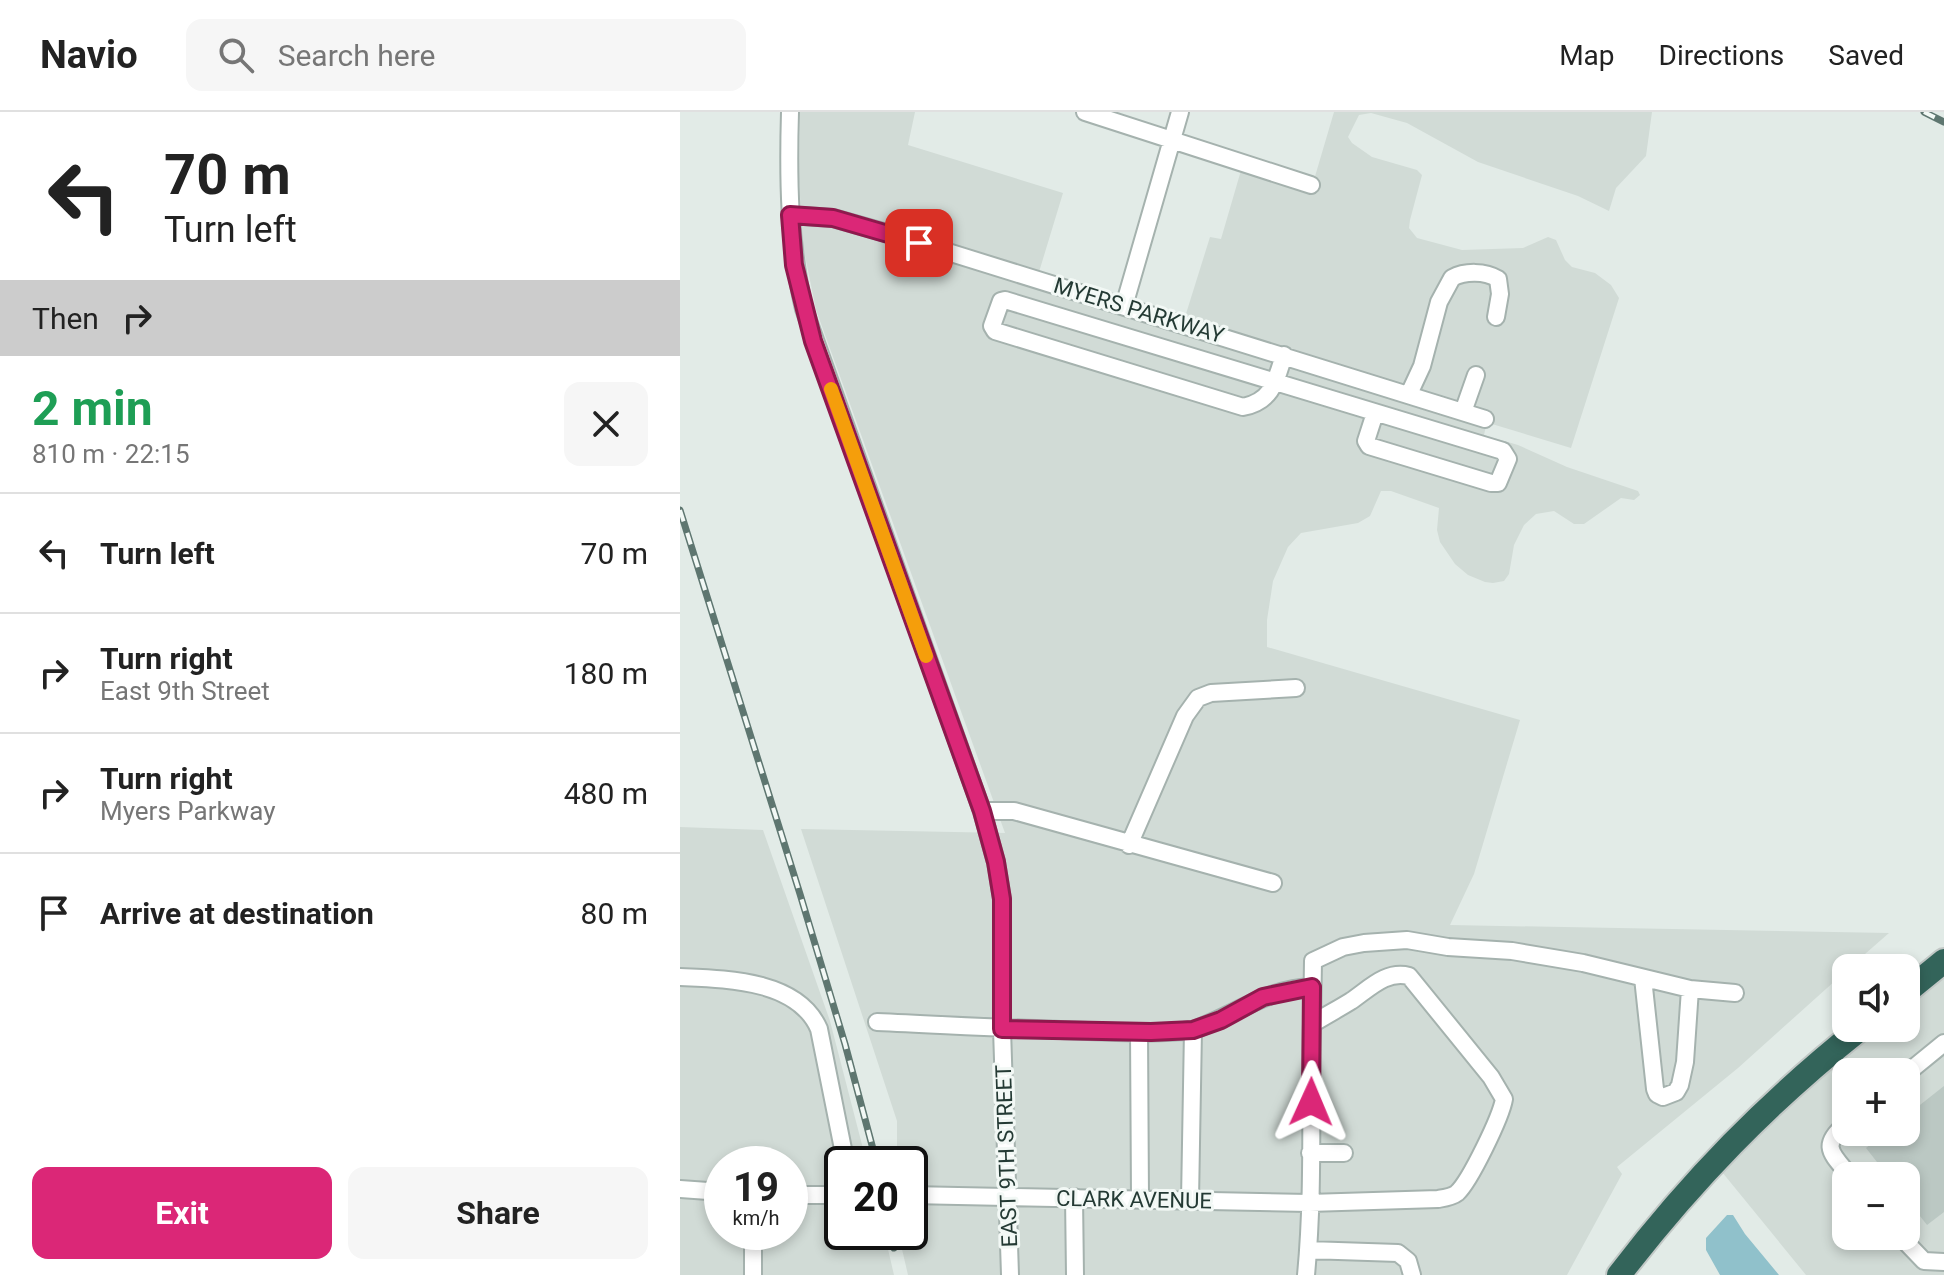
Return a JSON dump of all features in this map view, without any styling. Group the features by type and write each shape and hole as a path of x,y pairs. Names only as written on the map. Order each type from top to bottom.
{"highway":[{"path":"1920,981 1944,961"},
{"path":"1619,1275 1722,1152 1796,1082 1844,1042"}],"street":[{"name":"EAST 9TH STREET","path":"790,112 790,215 794,265 813,341 982,811 996,862 1002,899 1002,1029 1010,1275"},
{"path":"1085,112 1311,185"},
{"path":"1124,306 1180,112"},
{"name":"MYERS PARKWAY","path":"790,215 848,222 1474,415"},
{"path":"1409,394 1422,366 1439,302 1452,278 1469,273 1487,274 1498,279 1500,294 1496,317"},
{"path":"1284,355 1276,382 1271,393 1243,407 995,331 992,326 1001,301 1005,300 1276,382 1465,440 1506,454 1508,459 1502,478 1498,483 1491,483 1369,446 1366,441 1375,413"},
{"path":"1465,440 1474,415 1476,375"},
{"path":"1129,845 1185,716 1194,702 1217,691 1296,688"},
{"path":"982,811 1014,811 1273,883"},
{"path":"1306,1275 1313,961 1343,947 1393,940 1512,951 1583,963 1690,989 1735,993"},
{"path":"1309,1203 1438,1199 1453,1195 1463,1183 1498,1120 1504,1099 1491,1077 1409,976 1395,975 1377,982 1312,1024"},
{"path":"680,977 760,986 800,1001 819,1029 842,1146"},
{"path":"1643,978 1655,1089 1663,1097 1676,1092 1683,1077 1690,989"},
{"path":"877,1022 1002,1029 1193,1030 1221,1020 1263,997 1312,987"},
{"path":"1190,1200 1193,1030"},
{"path":"1139,1032 1140,1199"},
{"path":"1920,1063 1944,1043"},
{"path":"1832,1139 1830,1147 1839,1162"},
{"path":"1310,1153 1344,1153"},
{"path":"680,1189 704,1191"},
{"name":"CLARK AVENUE","path":"928,1195 1309,1203"},
{"path":"1074,1197 1075,1275"},
{"path":"753,1250 753,1275"},
{"path":"1308,1250 1398,1253 1408,1261 1412,1275"},
{"path":"1913,1250 1924,1261 1944,1262"}],"shaded area":[{"path":"800,112 915,112 908,145 1063,193 1039,272 1185,317 1210,237 1221,239 1242,167 1311,190 1334,112 1652,112 1646,156 1616,188 1609,211 1578,196 1478,162 1407,123 1371,113 1359,115 1348,137 1352,143 1372,157 1417,170 1422,175 1409,228 1417,238 1462,250 1523,248 1548,237 1556,240 1565,260 1572,267 1595,273 1611,285 1619,298 1571,448 1492,424 1486,426 1484,435 1638,491 1640,495 1634,500 1621,498 1584,524 1574,524 1554,511 1536,514 1524,525 1514,545 1509,574 1504,581 1493,583 1468,575 1455,564 1440,542 1437,530 1439,508 1391,491 1381,491 1370,516 1358,523 1301,533 1288,547 1273,581 1267,620 1267,647 1520,720 1474,874 1450,925 1889,933 1865,954 1832,954 1832,984 1738,1068 1617,1167 1622,1174 1567,1275 908,1275 902,1250 928,1250 928,1146 897,1146 897,1121 801,829 1005,833 816,310 803,246 799,179"},
{"path":"680,827 763,830 830,1021 862,1146 824,1146 824,1250 888,1250 894,1275 680,1275"},
{"path":"1944,977 1944,1275 1806,1275 1722,1172 1832,1068 1832,1146 1920,1146 1920,1058 1845,1058 1864,1042 1920,1042 1920,997"}],"water":[{"path":"1727,1215 1733,1215 1779,1275 1720,1275 1706,1250 1706,1238"}],"building":[{"path":"1944,1086 1944,1212 1927,1225 1920,1216 1920,1162 1877,1162 1866,1148 1920,1146 1920,1105"}],"railway":[{"path":"1924,112 1944,122"},
{"path":"680,510 800,894 872,1146"}],"slow traffic":[{"path":"831,389 926,656"}],"route":[{"path":"919,243 833,218 790,215 794,265 813,341 982,811 996,862 1002,899 1002,1029 1193,1030 1221,1020 1263,997 1312,987 1311,1102"}]}
